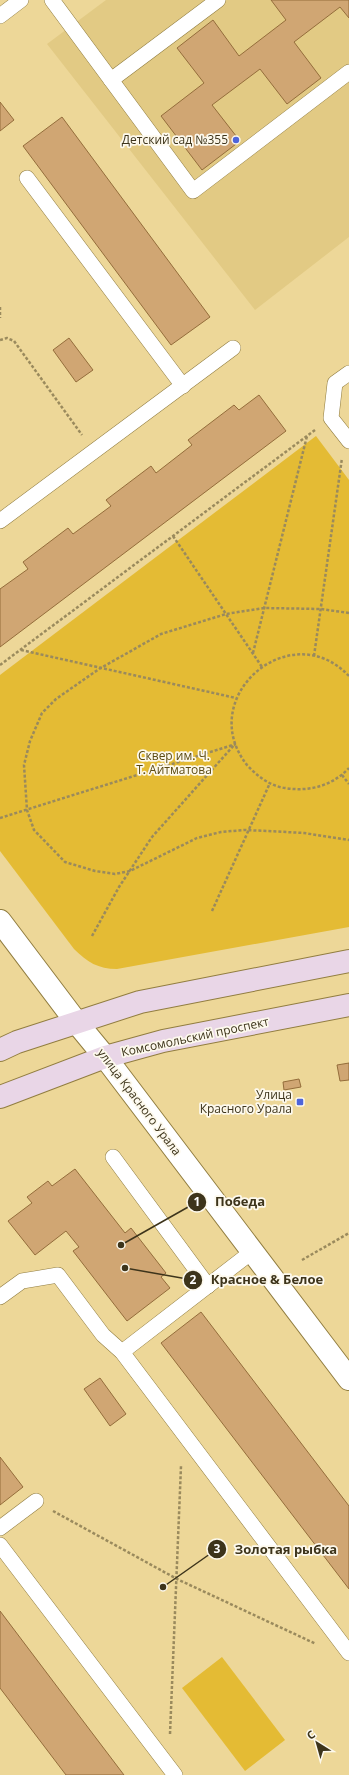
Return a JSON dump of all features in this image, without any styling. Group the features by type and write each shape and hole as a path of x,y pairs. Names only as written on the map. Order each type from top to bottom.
{"main road":[{"path":"0,1050 17,1042 140,1002 349,961"},
{"name":"Комсомольский проспект","path":"0,1097 106,1057 163,1042 349,1005"}],"street":[{"name":"улица Красного Урала","path":"0,921 77,1023 106,1057 349,1379"}],"lane":[{"path":"0,16 21,0"},
{"path":"52,0 193,191 349,72"},
{"path":"111,80 218,0"},
{"path":"27,178 183,386"},
{"path":"0,521 233,348"},
{"path":"347,439 331,418 335,383 349,373"},
{"path":"113,1157 208,1286"},
{"path":"122,1352 253,1251"},
{"path":"0,1297 22,1281 58,1275 103,1335 122,1352 349,1653"},
{"path":"0,1528 36,1501"},
{"path":"0,1545 172,1771"}],"path":[{"path":"0,307 0,318"},
{"path":"0,340 7,338 14,341 94,452"},
{"path":"0,665 331,418"},
{"path":"253,653 307,436"},
{"path":"314,656 347,439"},
{"path":"173,536 262,667"},
{"path":"349,613 321,610 264,608 226,614 162,634 99,669 56,699 42,713 30,741 24,765 27,810 34,830 65,862 115,874 130,871 197,838 221,832 248,830 304,833 349,840"},
{"path":"20,650 99,669 236,698"},
{"path":"349,676 343,669 329,661 314,656 300,654 285,656 271,661 246,682 236,698 232,729 242,758 252,771 270,783 281,788 297,790 313,789 329,784 349,768"},
{"path":"0,818 236,744"},
{"path":"92,936 119,887 152,837 236,744"},
{"path":"342,775 349,784"},
{"path":"212,911 270,783"},
{"path":"302,1260 349,1233"},
{"path":"172,1771 177,1579 183,1432"},
{"path":"36,1501 177,1579 320,1646"}],"shaded area":[{"name":"Детский сад №355","path":"106,0 349,0 349,237 255,310 47,44"}],"green space":[{"name":"Сквер им. Ч. Т. Айтматова","path":"316,436 349,480 349,927 117,969 104,968 93,964 74,949 0,851 0,675"},
{"path":"222,1657 285,1740 245,1771 182,1688"}],"building":[{"path":"271,0 349,0 349,18 340,7 294,42 321,78 287,104 260,69 212,105 240,141 202,170 161,116 204,83 177,48 213,20 239,56 286,20"},
{"path":"0,102 14,120 0,131"},
{"path":"62,117 210,317 171,345 23,146"},
{"path":"69,338 93,370 76,382 53,350"},
{"path":"259,395 286,431 0,647 0,589 28,569 23,562 68,528 73,534 111,506 106,500 151,466 156,473 192,445 188,440 234,405 239,410"},
{"path":"349,1063 349,1080 340,1081 337,1065"},
{"path":"299,1079 301,1087 284,1090 283,1082"},
{"path":"75,1169 125,1233 131,1228 166,1273 161,1277 170,1288 127,1321 73,1251 79,1247 66,1231 35,1255 8,1221 32,1203 27,1197 48,1181 52,1186"},
{"path":"201,1312 349,1506 349,1589 161,1343"},
{"path":"100,1378 126,1414 110,1426 84,1389"},
{"path":"0,1457 23,1487 0,1505"},
{"path":"0,1611 124,1775 66,1775 0,1688"}],"place":[{"name":"Детский сад №355","path":"236,140"},
{"name":"Улица Красного Урала","path":"300,1102"},
{"name":"Победа","path":"121,1245"},
{"name":"Красное & Белое","path":"125,1268"},
{"name":"Золотая рыбка","path":"163,1587"}]}
